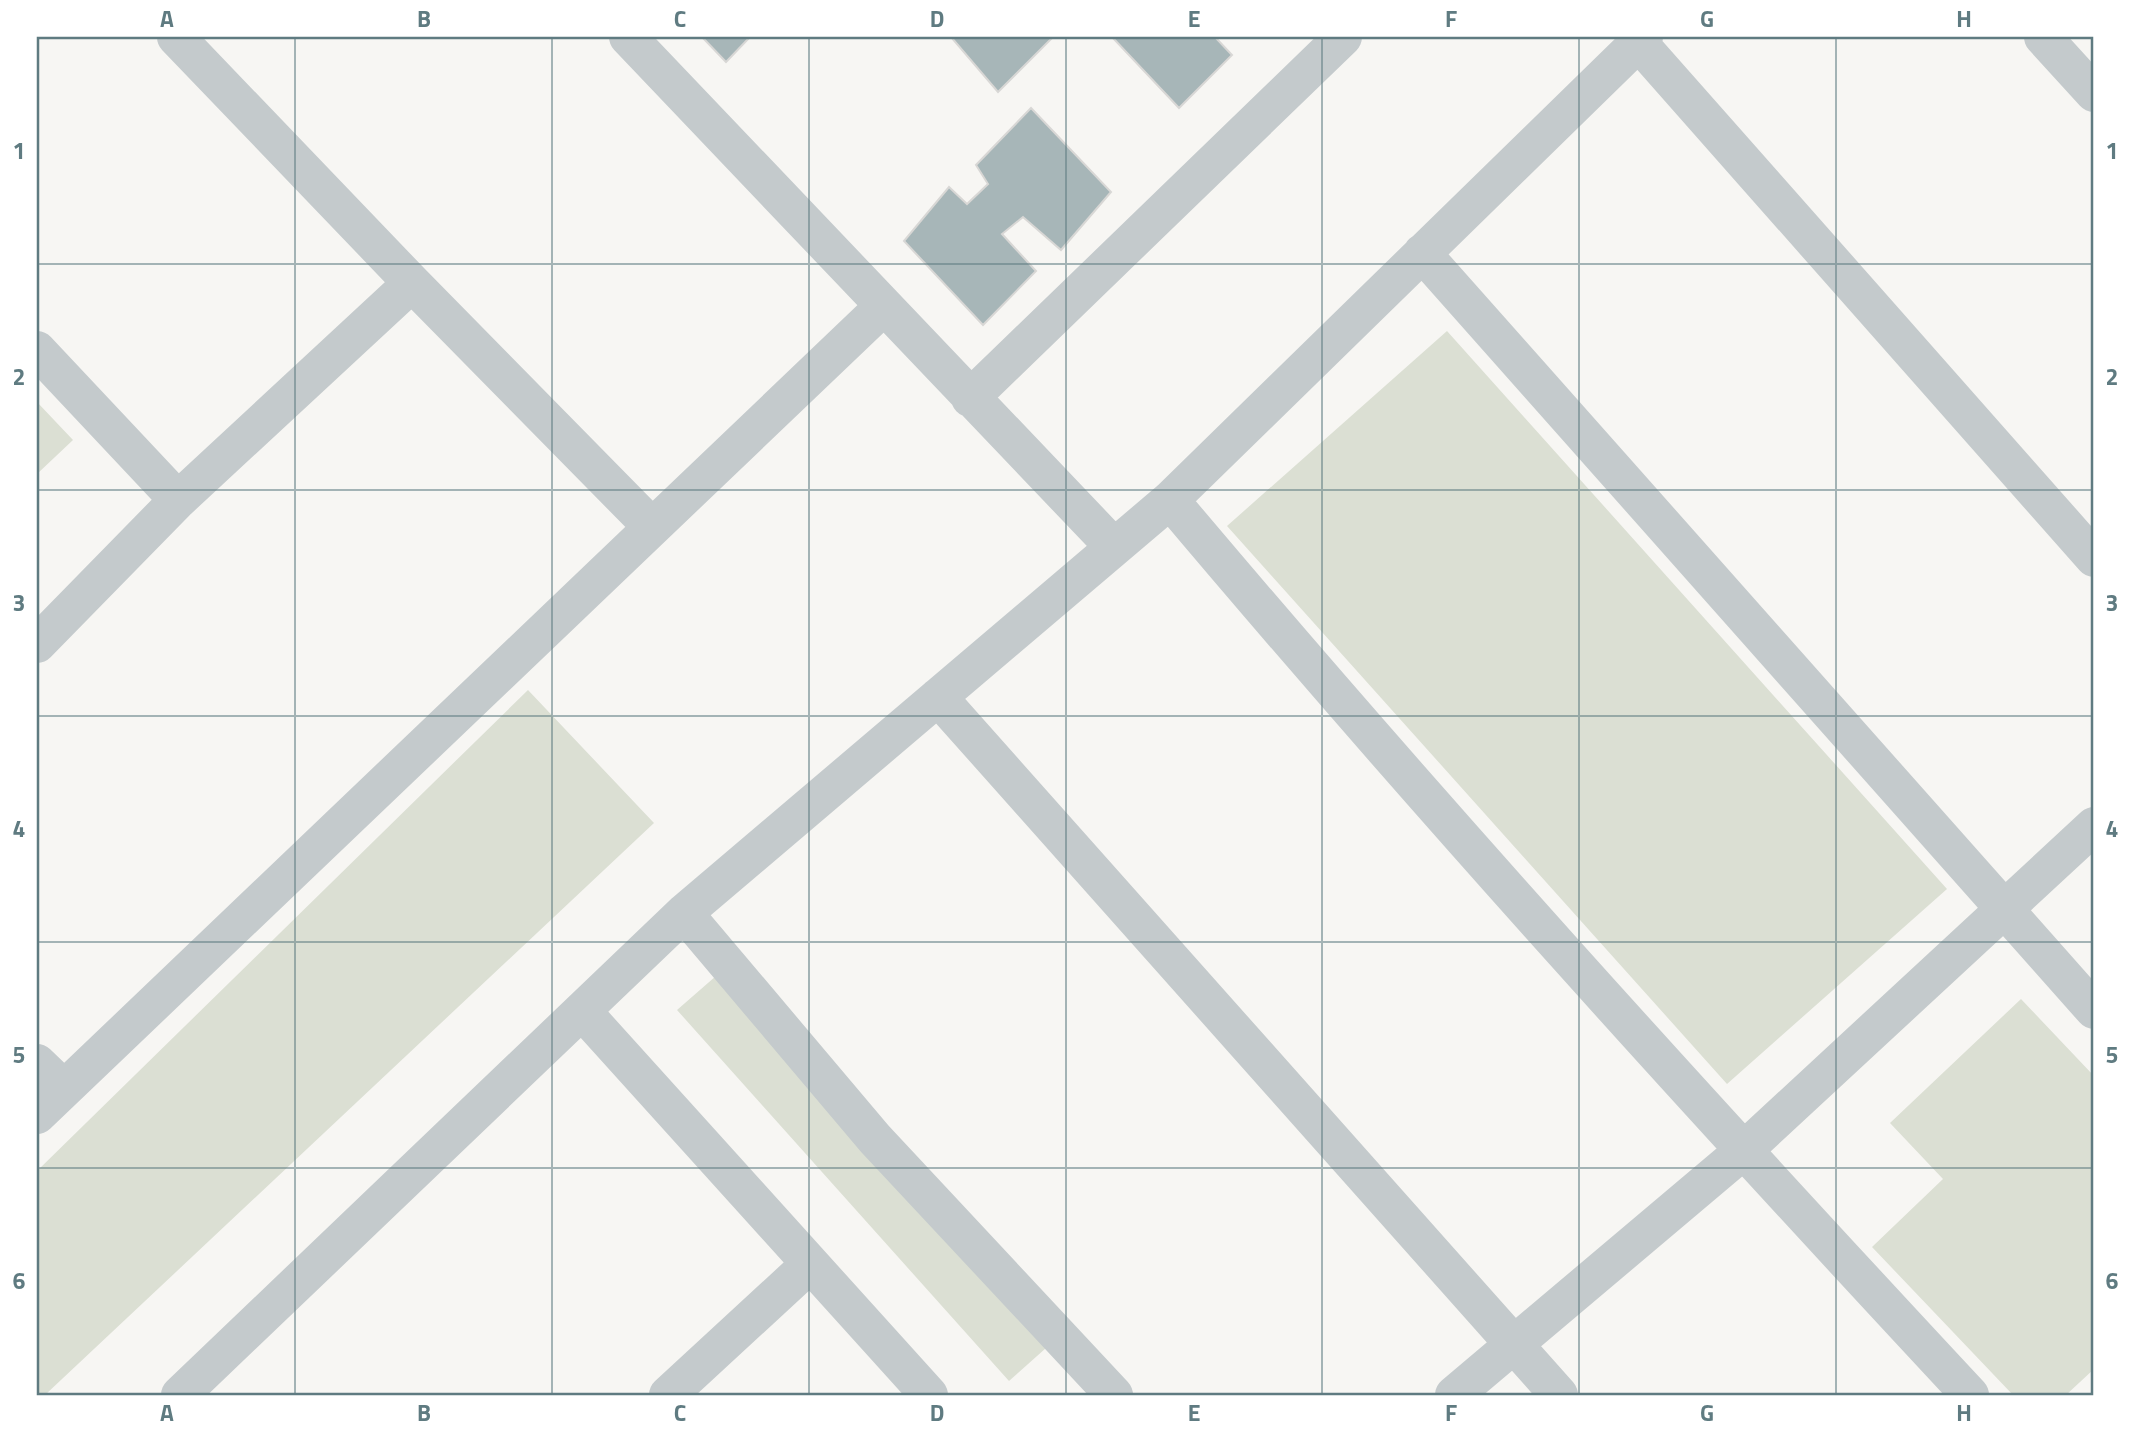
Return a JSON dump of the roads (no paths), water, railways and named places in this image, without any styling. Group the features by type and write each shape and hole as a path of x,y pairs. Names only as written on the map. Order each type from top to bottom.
{"street":[{"path":"176,37 412,283 652,527"},
{"path":"628,37 1114,547"},
{"path":"970,398 1343,37"},
{"path":"2043,37 2094,93"},
{"path":"180,1395 684,913 1170,500 1641,39 2094,558"},
{"path":"1422,253 2094,1010"},
{"path":"40,632 412,283"},
{"path":"37,1063 50,1102 883,307"},
{"path":"37,349 178,500"},
{"path":"1170,500 1449,825 1743,1151 1970,1395"},
{"path":"938,697 1559,1395"},
{"path":"1454,1395 1743,1151 2094,826"},
{"path":"684,913 875,1139 1114,1395"},
{"path":"583,1012 929,1395"},
{"path":"668,1395 810,1264"}]}
